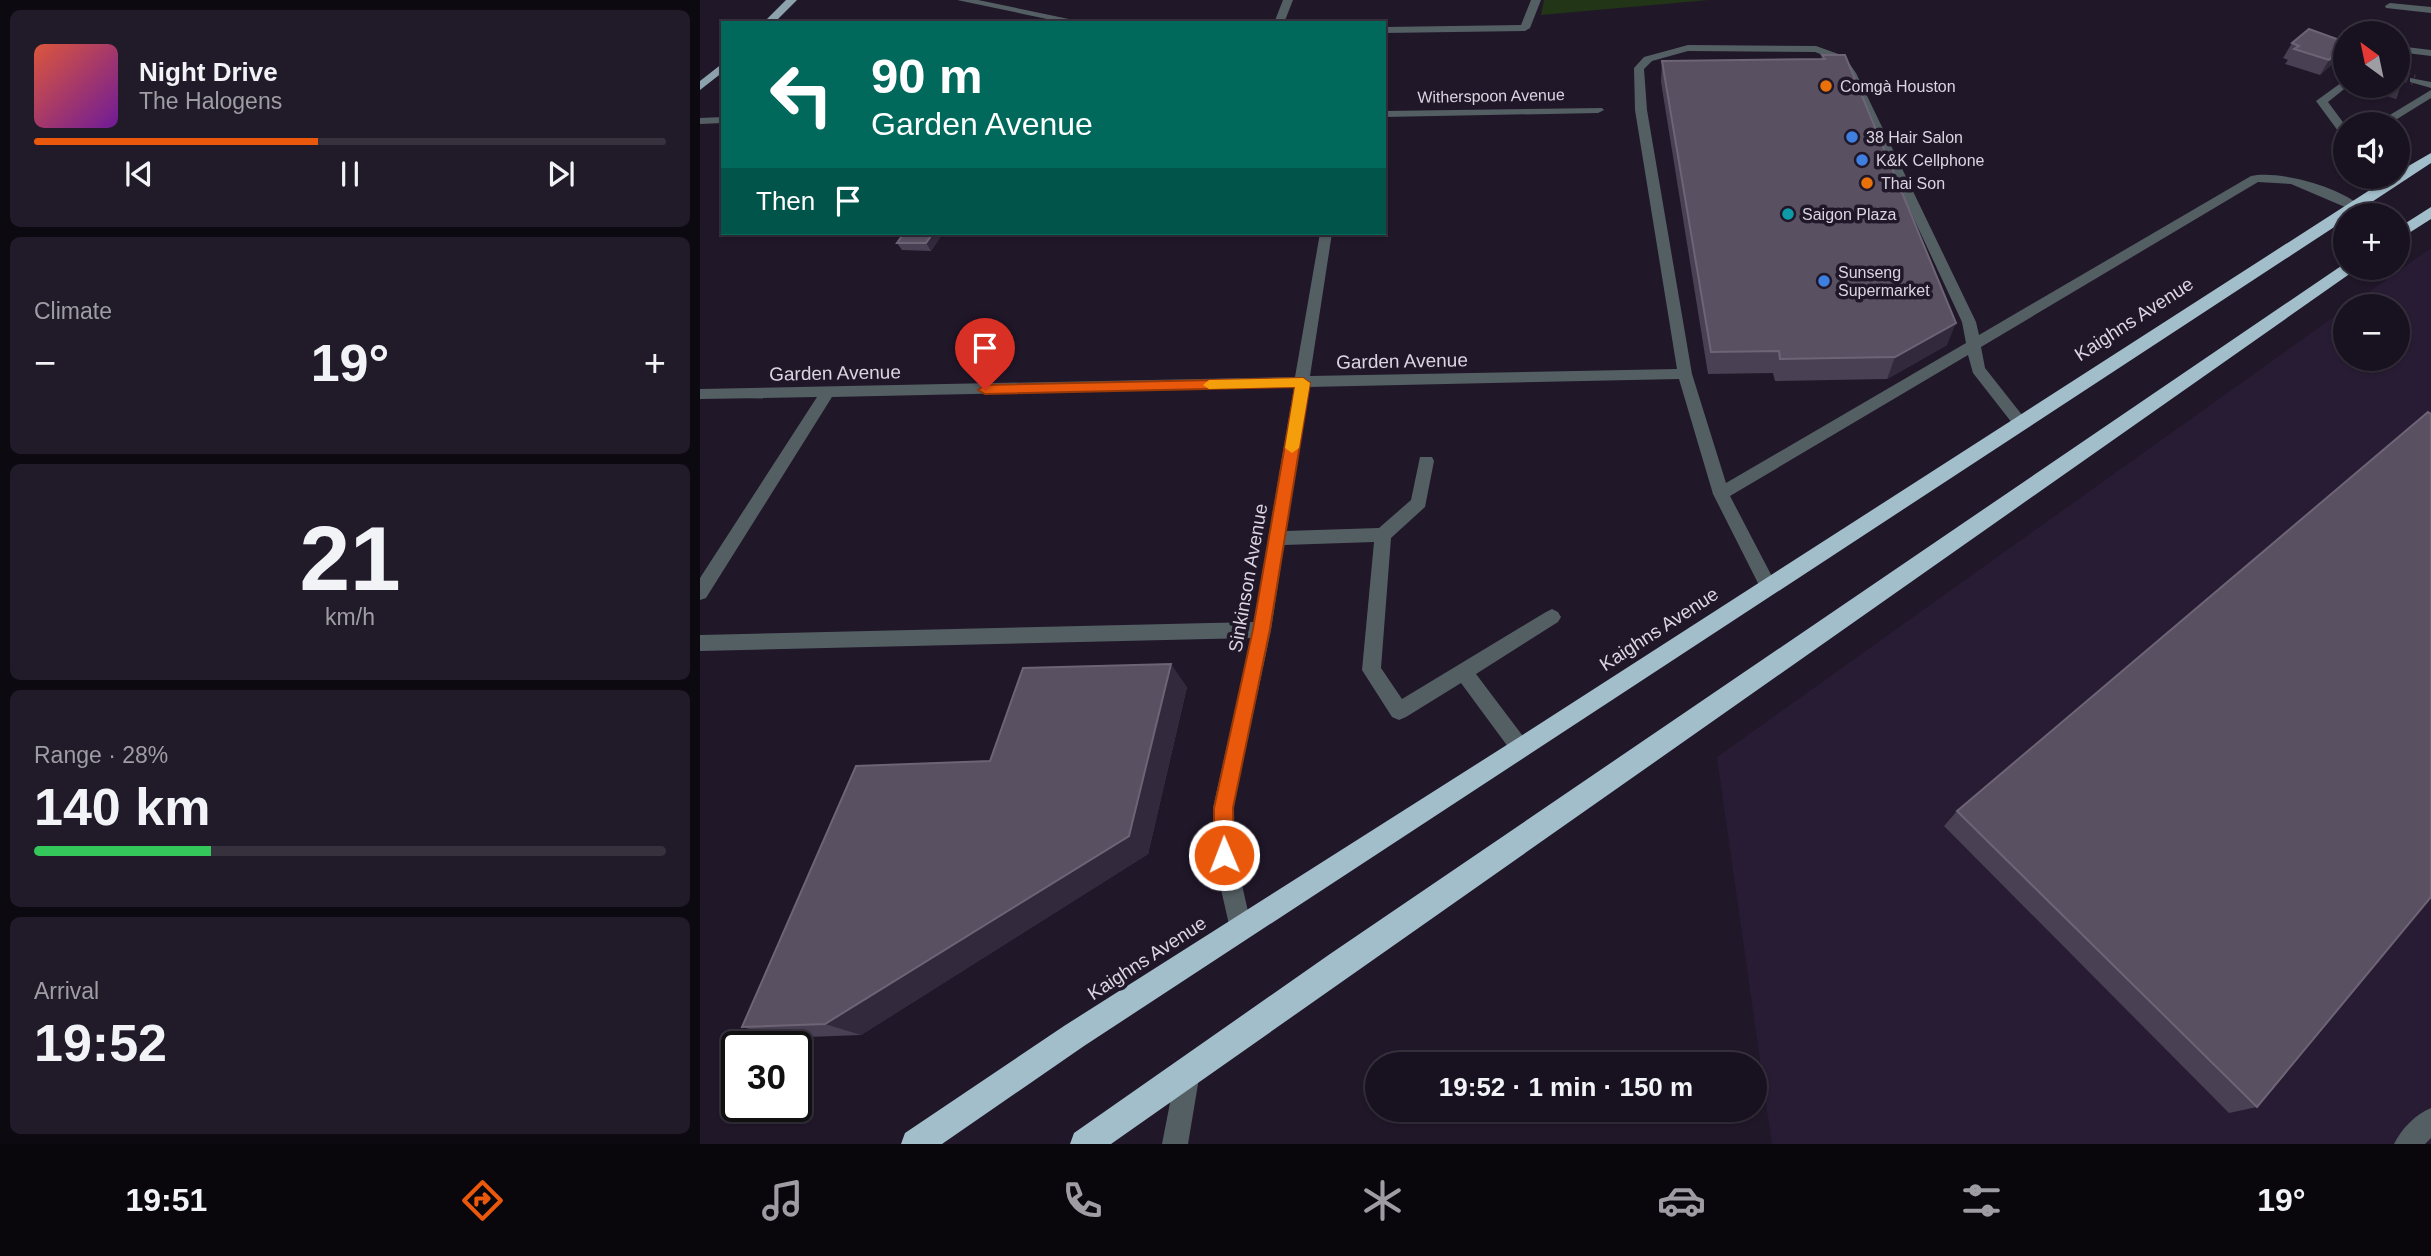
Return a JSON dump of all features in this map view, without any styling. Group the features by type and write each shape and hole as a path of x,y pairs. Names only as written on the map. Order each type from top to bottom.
{"highway":[{"name":"Kaighns Avenue","path":"2410,169 2431,157"},
{"name":"Kaighns Avenue","path":"2361,203 2380,189"},
{"path":"2410,227 2431,212"},
{"name":"Kaighns Avenue","path":"916,1144 1074,1036 1521,750 2333,222"},
{"path":"1085,1144 1189,1069 2333,280"}],"main road":[{"path":"770,21 792,0"},
{"path":"700,87 721,68"}],"street":[{"path":"962,0 1072,21"},
{"path":"1280,21 1288,0"},
{"path":"1386,30 1525,28 1536,0"},
{"path":"2390,6 2431,10"},
{"path":"1769,589 1721,494 1685,374 1642,110 1639,68 1648,59 1688,48 1816,49 1840,58 1851,73 1969,322 1978,369 2021,424"},
{"path":"2410,50 2431,53"},
{"path":"2414,79 2431,85"},
{"path":"2333,92 2322,101 2333,116"},
{"path":"2400,112 2431,93"},
{"path":"2409,98 2418,101"},
{"name":"Witherspoon Avenue","path":"1386,114 1598,110"},
{"path":"700,121 721,120"},
{"path":"1721,494 2255,179 2271,176 2291,180 2346,203"},
{"name":"Sinkinson Avenue","path":"1241,929 1224,855 1223,808 1262,629 1326,235"},
{"name":"Garden Avenue","path":"700,394 1685,374"},
{"path":"700,593 827,393"},
{"path":"1277,538 1383,535 1419,503 1426,461"},
{"path":"1383,535 1371,670 1399,711 1552,617"},
{"path":"700,643 1262,629"},
{"path":"1463,671 1521,750"},
{"path":"1175,1144 1189,1069"},
{"path":"2407,1144 2431,1120"}],"shaded area":[{"path":"2431,248 2431,1144 1772,1144 1767,1109 1767,1052 1759,1052 1717,757 2333,318 2333,371 2410,371 2410,294 2366,294 2386,280 2410,280 2410,263"}],"green space":[{"path":"1544,0 1709,0 1541,15"}],"building":[{"path":"2309,29 2333,38 2333,56 2329,60 2294,49 2299,46 2292,43"},
{"name":"Saigon Plaza","path":"1822,55 1845,55 1956,323 1895,357 1780,359 1779,351 1711,352 1662,61 1825,59"},
{"path":"903,235 932,235 926,243 897,243"},
{"path":"2428,412 2431,414 2431,897 2257,1107 1957,811"},
{"path":"1171,664 1129,836 825,1024 742,1027 856,766 990,761 1023,668"}],"tunnel":[{"path":"2410,78 2414,80"}],"slow traffic":[{"path":"1209,385 1303,383 1292,448"}],"place":[{"name":"Comgà Houston","path":"1826,86"},
{"name":"38 Hair Salon","path":"1852,137"},
{"name":"K&K Cellphone","path":"1862,160"},
{"name":"Thai Son","path":"1867,183"},
{"name":"Saigon Plaza","path":"1788,214"},
{"name":"Sunseng Supermarket","path":"1824,281"}],"route":[{"path":"985,390 1303,383 1262,629 1223,808 1224,855"}]}
